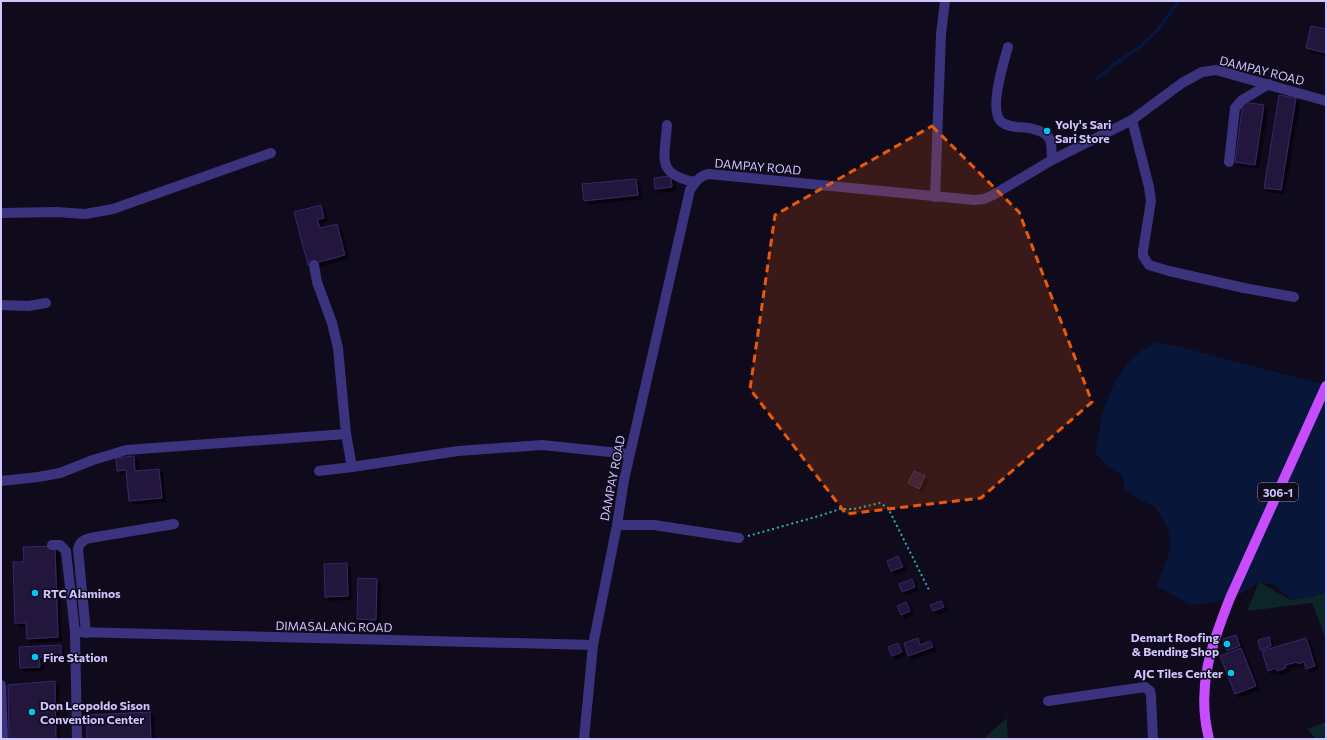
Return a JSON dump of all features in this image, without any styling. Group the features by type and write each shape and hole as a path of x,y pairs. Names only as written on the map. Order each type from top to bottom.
{"main road":[{"name":"306-1","path":"1209,739 1206,727 1204,688 1207,664 1216,634 1230,598 1326,386"}],"street":[{"path":"935,196 941,34 945,1"},
{"path":"1008,47 999,83 996,110 997,118 1002,123 1012,127 1034,129 1048,135 1051,142 1052,160"},
{"name":"DAMPAY ROAD","path":"584,739 593,645 617,525 629,454 690,190 700,176 709,174 974,200 984,199 1052,160 1132,120 1182,83 1202,72 1216,70 1326,101"},
{"path":"1229,162 1235,108 1242,100 1269,84"},
{"path":"1132,120 1151,201 1143,251 1143,256 1149,265 1244,288 1294,297"},
{"path":"667,125 666,167 670,173 682,179 695,182"},
{"path":"1,213 56,212 85,214 113,209 271,153"},
{"path":"314,264 317,282 332,324 338,348 346,434 352,467"},
{"path":"1,305 28,306 46,303"},
{"path":"1,481 60,473 93,460 126,450 346,434"},
{"path":"319,471 458,451 542,445 629,454"},
{"path":"86,633 78,548 79,544 90,538 174,524"},
{"path":"617,525 654,525 739,538"},
{"path":"52,545 60,545 66,551 75,632 77,739"},
{"name":"DIMASALANG ROAD","path":"75,632 593,645"},
{"path":"1,686 4,739"},
{"path":"1048,701 1145,687 1150,691 1151,696 1153,739"}],"path":[{"path":"739,538 840,509 854,509 880,503 888,508 929,590"}],"highlighted area":[{"path":"932,126 1019,212 1092,402 981,498 846,514 750,389 775,215"}],"green space":[{"path":"1259,582 1291,600 1315,596 1326,592 1326,639 1312,603 1247,611"},
{"path":"1006,707 1008,739 978,739 984,738 1006,719"},
{"path":"1326,722 1326,739 1316,739 1307,729"}],"water":[{"path":"1156,342 1326,385 1326,592 1315,596 1291,600 1274,585 1259,582 1241,594 1200,605 1188,604 1157,586 1171,547 1168,529 1154,506 1139,500 1124,488 1123,476 1107,466 1095,453 1103,411 1114,383 1133,356"}],"building":[{"path":"1311,26 1326,29 1326,53 1306,48"},
{"path":"1279,95 1296,98 1281,190 1264,188"},
{"path":"1243,102 1264,105 1255,165 1235,162"},
{"path":"671,176 672,187 655,189 654,178"},
{"path":"636,179 638,195 584,201 582,184"},
{"path":"321,205 324,218 317,220 320,228 337,224 345,255 308,265 294,212"},
{"path":"134,456 135,471 159,469 162,498 129,501 126,470 117,471 116,458"},
{"path":"914,471 925,476 919,489 908,483"},
{"name":"RTC Alaminos","path":"55,546 58,637 27,639 26,623 15,623 13,562 24,562 23,547"},
{"path":"898,556 903,567 891,571 887,561"},
{"path":"347,563 348,596 325,597 324,564"},
{"path":"358,578 377,579 376,620 357,619"},
{"path":"912,579 915,587 902,592 899,584"},
{"path":"941,601 944,607 933,611 930,605"},
{"path":"906,602 910,611 901,615 897,606"},
{"path":"1236,635 1240,646 1227,651 1223,639"},
{"path":"1269,637 1271,646 1260,650 1258,640"},
{"path":"918,638 920,645 930,641 933,647 908,656 904,643"},
{"path":"1306,638 1315,666 1306,669 1304,662 1298,664 1297,662 1285,665 1286,668 1277,671 1276,668 1268,671 1262,651"},
{"path":"898,643 902,652 892,656 888,647"},
{"name":"Fire Station","path":"61,645 61,656 39,657 40,667 20,668 19,647"},
{"path":"1241,648 1256,686 1235,694 1220,656"},
{"name":"Don Leopoldo Sison Convention Center","path":"55,681 56,739 9,739 8,685"},
{"path":"150,712 151,739 87,739 86,715"}],"waterway":[{"path":"1097,79 1112,66 1140,47 1157,31 1179,1"}],"place":[{"name":"Yoly's Sari Sari Store","path":"1047,131"},
{"name":"RTC Alaminos","path":"35,593"},
{"name":"Demart Roofing & Bending Shop","path":"1227,644"},
{"name":"Fire Station","path":"35,657"},
{"name":"AJC Tiles Center","path":"1231,673"},
{"name":"Don Leopoldo Sison Convention Center","path":"32,712"}]}
